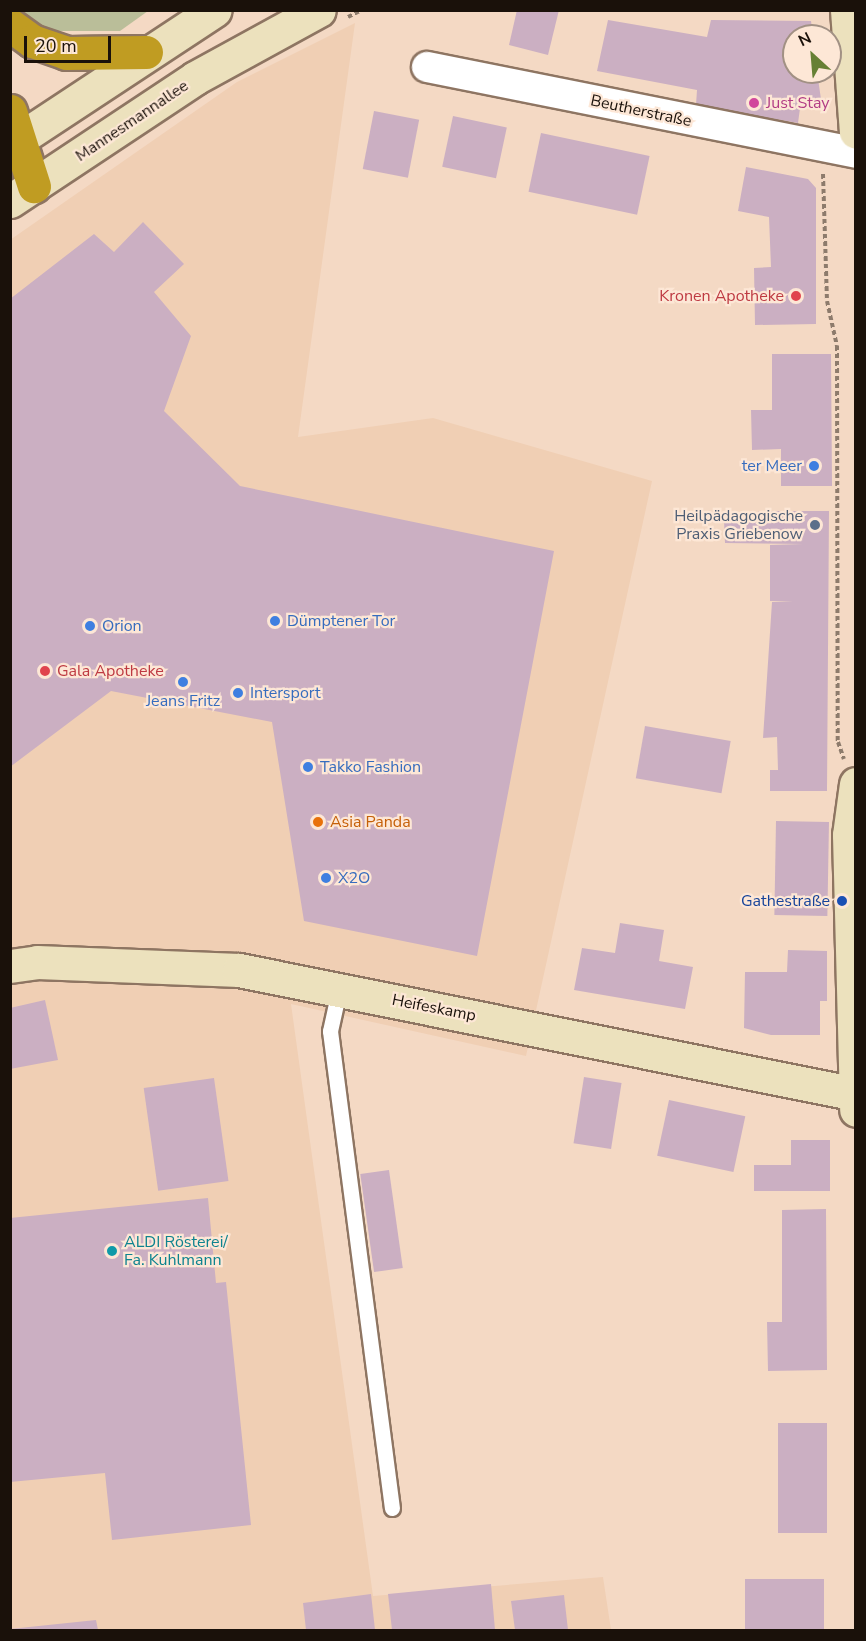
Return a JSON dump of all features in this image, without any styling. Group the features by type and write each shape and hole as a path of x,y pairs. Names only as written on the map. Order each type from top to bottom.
{"highway":[{"path":"10,25 32,41 66,53 146,52"},
{"path":"13,139 22,194"}],"street":[{"path":"13,139 215,10"},
{"name":"Mannesmannallee","path":"22,194 195,78 319,10"},
{"path":"847,10 855,132"},
{"name":"Beutherstraße","path":"427,67 855,153"},
{"path":"855,784 849,835 855,1099"},
{"name":"Heifeskamp","path":"10,966 37,962 239,970 855,1099"}],"lane":[{"path":"339,990 330,1031 392,1508"}],"path":[{"path":"822,148 827,302 837,346 838,742 855,791"}],"shaded area":[{"path":"355,23 298,437 433,418 652,481 526,1056 291,1004 373,1596 603,1577 611,1630 11,1630 10,240 237,82"}],"green space":[{"path":"14,11 148,11 120,31 52,31"}],"building":[{"path":"517,10 559,10 548,55 509,45"},
{"path":"608,20 707,37 711,20 811,21 811,24 782,24 782,84 819,84 821,99 801,101 798,123 696,105 697,90 597,71"},
{"path":"374,111 419,120 408,178 363,169"},
{"path":"453,116 507,127 496,178 442,167"},
{"path":"541,133 650,156 637,215 529,192"},
{"path":"746,167 808,179 816,188 816,324 755,325 754,268 771,267 769,217 738,211"},
{"name":"Dümptener Tor","path":"143,222 184,264 154,292 191,336 164,411 240,486 554,551 477,956 304,921 272,722 111,691 10,767 10,299 94,234 114,252"},
{"path":"772,354 831,354 832,486 781,486 781,449 752,450 751,410 772,410"},
{"path":"758,511 829,511 827,791 770,791 770,770 778,770 777,737 763,738 772,602 793,601 770,601 770,545 803,544 725,543 724,520 759,519"},
{"path":"645,726 731,741 721,793 636,778"},
{"path":"776,821 829,822 827,916 774,915"},
{"path":"620,923 664,930 659,961 693,967 685,1009 574,990 582,948 615,953"},
{"path":"788,950 827,951 827,1001 820,1001 820,1035 771,1035 744,1028 745,972 787,972"},
{"path":"45,1000 58,1060 10,1069 10,1008"},
{"path":"584,1077 622,1083 611,1149 574,1143"},
{"path":"214,1078 228,1181 158,1191 144,1088"},
{"path":"669,1100 745,1116 733,1172 657,1156"},
{"path":"791,1140 830,1140 830,1191 754,1191 754,1165 791,1165"},
{"path":"389,1170 403,1268 374,1272 360,1174"},
{"path":"208,1198 216,1283 226,1282 251,1525 112,1540 105,1473 10,1482 10,1218"},
{"path":"826,1209 827,1370 768,1371 767,1322 782,1322 782,1210"},
{"path":"778,1423 827,1423 827,1533 778,1533"},
{"path":"745,1579 824,1579 824,1630 745,1630"},
{"path":"491,1584 495,1630 392,1630 388,1594"},
{"path":"371,1594 375,1630 306,1630 303,1603"},
{"path":"564,1595 568,1630 515,1630 511,1601"},
{"path":"96,1620 98,1630 10,1630 10,1629"}],"place":[{"name":"Just Stay","path":"754,103"},
{"name":"Kronen Apotheke","path":"796,296"},
{"name":"ter Meer","path":"814,466"},
{"name":"Heilpädagogische Praxis Griebenow","path":"815,525"},
{"name":"Dümptener Tor","path":"275,621"},
{"name":"Orion","path":"90,626"},
{"name":"Gala Apotheke","path":"45,671"},
{"name":"Jeans Fritz","path":"183,682"},
{"name":"Intersport","path":"238,693"},
{"name":"Takko Fashion","path":"308,767"},
{"name":"Asia Panda","path":"318,822"},
{"name":"X2O","path":"326,878"},
{"name":"Gathestraße","path":"842,901"},
{"name":"ALDI Rösterei/ Fa. Kuhlmann","path":"112,1251"}]}
